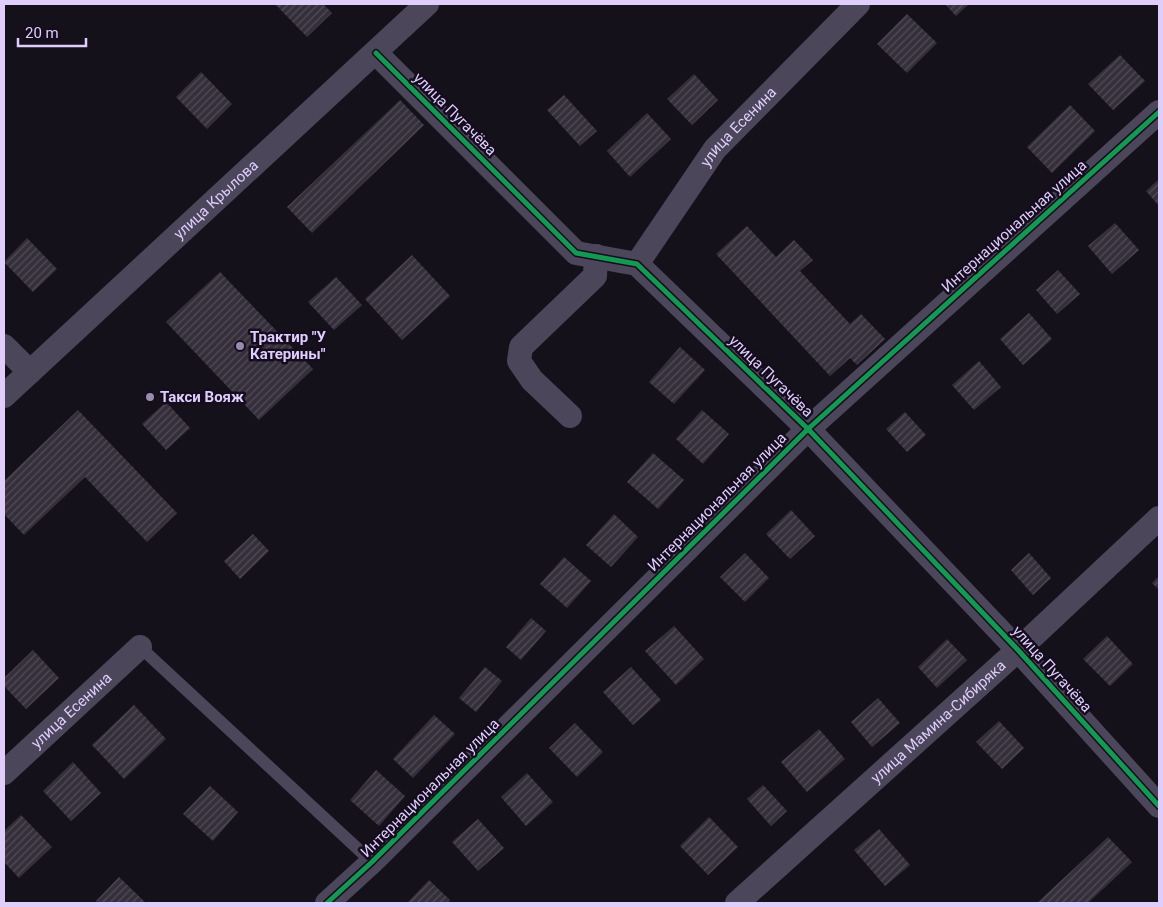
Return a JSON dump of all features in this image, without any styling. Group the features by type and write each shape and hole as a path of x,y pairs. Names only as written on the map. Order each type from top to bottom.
{"street":[{"name":"улица Есенина","path":"637,264 715,149 858,4"},
{"name":"улица Крылова","path":"4,396 376,53 416,7"},
{"name":"улица Пугачёва","path":"376,53 576,253 637,264 808,429 1018,650 1159,806"},
{"name":"Интернациональная улица","path":"326,903 372,862 808,429 1159,112"},
{"path":"570,416 532,380 519,361 521,347 595,276 596,256"},
{"path":"4,346 30,372"},
{"name":"улица Мамина-Сибиряка","path":"737,903 1018,650 1159,518"},
{"name":"улица Есенина","path":"4,773 140,647"}],"lane":[{"path":"140,647 372,862"}],"building":[{"path":"275,4 323,4 332,13 307,37"},
{"path":"945,4 969,4 956,16"},
{"path":"907,14 937,43 907,73 877,44"},
{"path":"1120,55 1145,81 1113,110 1088,84"},
{"path":"201,72 232,104 207,129 176,97"},
{"path":"694,74 718,100 692,125 667,99"},
{"path":"564,95 597,131 580,146 547,110"},
{"path":"400,100 424,125 312,233 287,207"},
{"path":"1070,105 1095,131 1052,173 1027,147"},
{"path":"647,113 671,139 630,177 607,151"},
{"path":"1159,179 1159,206 1146,191"},
{"path":"1115,223 1139,250 1112,274 1088,246"},
{"path":"747,226 776,257 794,240 813,260 800,271 850,324 861,314 885,339 857,365 850,358 830,376 716,254"},
{"path":"27,238 57,269 33,292 4,262"},
{"path":"412,255 450,296 402,340 365,299"},
{"path":"1058,270 1080,294 1057,314 1036,290"},
{"name":"Трактир \"У Катерины\"","path":"220,272 313,369 259,420 166,322"},
{"path":"336,277 362,305 334,330 308,302"},
{"path":"1029,313 1052,339 1023,365 1000,339"},
{"path":"680,347 705,370 674,404 649,382"},
{"path":"979,361 1001,387 974,410 952,385"},
{"path":"166,402 190,428 166,450 142,424"},
{"path":"78,410 177,513 147,542 85,477 24,535 4,514 4,481"},
{"path":"702,410 729,434 703,464 676,439"},
{"path":"905,412 926,435 907,452 886,429"},
{"path":"653,453 684,480 658,509 627,482"},
{"path":"791,510 815,536 790,559 766,534"},
{"path":"614,514 638,537 611,567 586,545"},
{"path":"253,534 269,551 240,579 224,561"},
{"path":"745,553 769,578 745,602 720,577"},
{"path":"1029,553 1051,578 1033,595 1011,570"},
{"path":"564,557 591,581 567,608 540,584"},
{"path":"1159,576 1159,590 1152,583"},
{"path":"531,618 546,631 521,660 506,647"},
{"path":"674,626 704,659 676,685 645,651"},
{"path":"1107,636 1133,664 1110,686 1083,659"},
{"path":"947,639 967,660 937,688 918,667"},
{"path":"33,650 59,678 26,709 4,686 4,678"},
{"path":"485,667 502,681 476,712 459,698"},
{"path":"631,667 661,700 633,725 603,692"},
{"path":"878,698 900,723 872,747 851,722"},
{"path":"134,705 166,739 124,779 92,745"},
{"path":"434,715 455,734 413,778 393,759"},
{"path":"999,721 1024,748 1002,769 976,742"},
{"path":"575,723 603,752 577,777 549,748"},
{"path":"819,729 845,759 807,792 781,762"},
{"path":"73,762 101,793 71,821 43,791"},
{"path":"376,770 405,796 379,826 350,800"},
{"path":"527,773 553,802 526,826 501,797"},
{"path":"763,785 787,811 771,826 747,799"},
{"path":"210,786 238,812 213,841 183,814"},
{"path":"21,815 52,847 19,878 4,862 4,831"},
{"path":"709,817 738,847 708,875 680,846"},
{"path":"478,819 504,848 478,871 452,842"},
{"path":"879,829 910,865 885,886 854,850"},
{"path":"1108,837 1132,862 1088,903 1037,903"},
{"path":"119,877 146,903 99,903 96,901"},
{"path":"429,880 450,900 447,903 407,903"}],"cycle path":[{"path":"376,53 576,253 637,264 808,429 1018,650 1159,806"},
{"path":"327,903 372,862 808,429 1159,112"}],"place":[{"name":"Трактир \"У Катерины\"","path":"240,346"},
{"name":"Такси Вояж","path":"150,397"}]}
